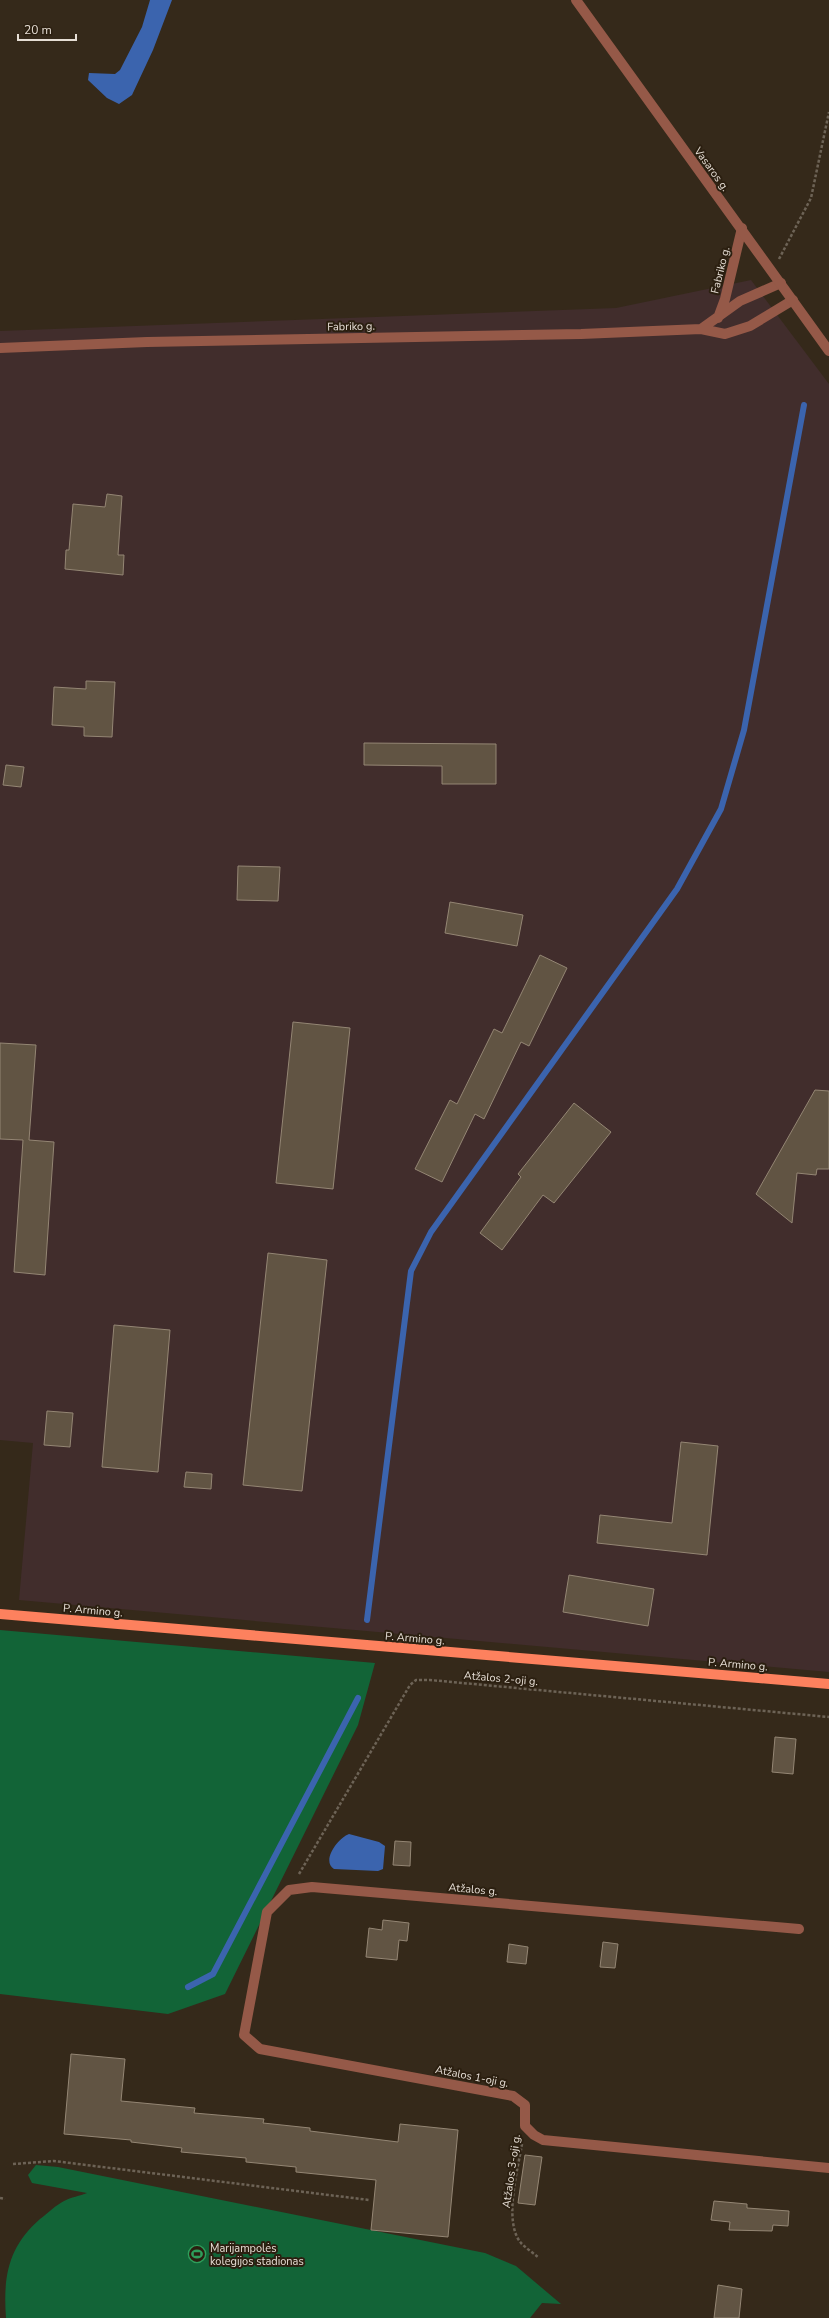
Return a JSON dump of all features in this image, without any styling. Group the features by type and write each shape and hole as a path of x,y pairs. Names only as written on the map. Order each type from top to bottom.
{"main road":[{"name":"P. Armino g.","path":"0,1614 829,1684"}],"street":[{"name":"Vasaros g.","path":"576,0 742,228 829,351"},
{"name":"Fabriko g.","path":"718,318 727,293 742,228"},
{"path":"702,329 740,302 780,283"},
{"name":"Fabriko g.","path":"0,348 147,342 581,334 702,329 725,334 750,326 793,300"},
{"name":"Atžalos g.","path":"289,1890 312,1887 799,1929"},
{"name":"Atžalos 1-oji g.","path":"289,1890 267,1912 244,2035 260,2049 513,2096 525,2105 525,2126"},
{"path":"525,2126 534,2135 543,2140 829,2168"}],"path":[{"path":"772,271 811,198 829,112"},
{"name":"Atžalos 2-oji g.","path":"289,1890 410,1685 416,1680 612,1696 829,1717"},
{"name":"Atžalos 3-oji g.","path":"525,2126 512,2210 517,2236 522,2243 538,2257"},
{"path":"13,2164 54,2161 369,2200"},
{"path":"0,2198 5,2199"}],"shaded area":[{"path":"751,280 829,384 829,1672 19,1600 33,1443 0,1440 0,331 616,308"}],"green space":[{"path":"0,1630 375,1663 358,1725 225,1994 168,2014 0,1994"},
{"name":"Marijampolės kolegijos stadionas","path":"36,2165 58,2167 485,2253 516,2266 561,2304 542,2303 530,2318 6,2318 5,2303 7,2276 14,2252 21,2241 40,2219 58,2205 70,2198 87,2193 32,2183 28,2175"}],"water":[{"path":"150,0 172,0 153,50 132,95 119,104 107,98 88,80 89,73 115,74 120,70 142,27"},
{"path":"349,1834 379,1842 385,1846 383,1869 378,1871 334,1869 330,1865 329,1861 332,1850 340,1840"}],"building":[{"path":"107,494 122,496 118,555 124,555 123,575 65,569 66,550 69,550 73,504 105,507"},
{"path":"86,681 115,682 112,737 84,736 84,727 52,725 54,687 86,689"},
{"path":"364,743 496,744 496,784 442,784 442,766 364,765"},
{"path":"6,765 24,767 21,787 3,785"},
{"path":"238,866 280,867 278,901 237,900"},
{"path":"450,902 523,915 517,946 445,933"},
{"path":"540,955 567,968 529,1046 521,1042 484,1119 475,1114 442,1182 415,1169 450,1100 457,1104 494,1029 502,1033"},
{"path":"293,1022 350,1028 333,1189 276,1183"},
{"path":"0,1043 36,1045 29,1140 54,1142 45,1275 14,1272 23,1140 0,1139"},
{"path":"815,1090 829,1091 829,1169 817,1169 816,1175 797,1173 792,1223 756,1194"},
{"path":"574,1103 611,1132 554,1203 543,1195 502,1250 480,1233 521,1177 518,1174"},
{"path":"268,1253 327,1260 302,1491 243,1485"},
{"path":"114,1325 170,1330 158,1472 102,1467"},
{"path":"47,1411 73,1413 70,1447 44,1445"},
{"path":"681,1442 718,1446 707,1555 597,1543 600,1515 672,1523"},
{"path":"186,1472 212,1474 211,1489 184,1487"},
{"path":"569,1575 654,1589 648,1626 563,1612"},
{"path":"775,1737 796,1739 793,1774 772,1772"},
{"path":"395,1841 411,1842 410,1866 393,1865"},
{"path":"383,1920 409,1923 407,1941 399,1940 397,1960 366,1957 369,1928 382,1930"},
{"path":"603,1942 618,1944 615,1968 600,1967"},
{"path":"509,1944 528,1947 526,1964 507,1962"},
{"path":"71,2054 125,2059 121,2101 195,2108 194,2113 264,2119 263,2123 310,2128 310,2131 398,2142 400,2124 458,2130 448,2237 371,2230 376,2180 296,2172 296,2167 246,2162 246,2158 181,2152 182,2148 131,2142 131,2140 64,2134"},
{"path":"525,2155 542,2157 535,2205 518,2203"},
{"path":"714,2201 747,2204 747,2208 789,2211 788,2226 773,2225 772,2231 729,2230 730,2222 711,2220"},
{"path":"718,2285 742,2289 739,2318 714,2318"}],"waterway":[{"path":"367,1620 411,1271 431,1232 677,889 721,809 744,730 804,405"},
{"path":"188,1987 213,1974 358,1698"}],"place":[{"name":"Marijampolės kolegijos stadionas","path":"197,2254"}]}
